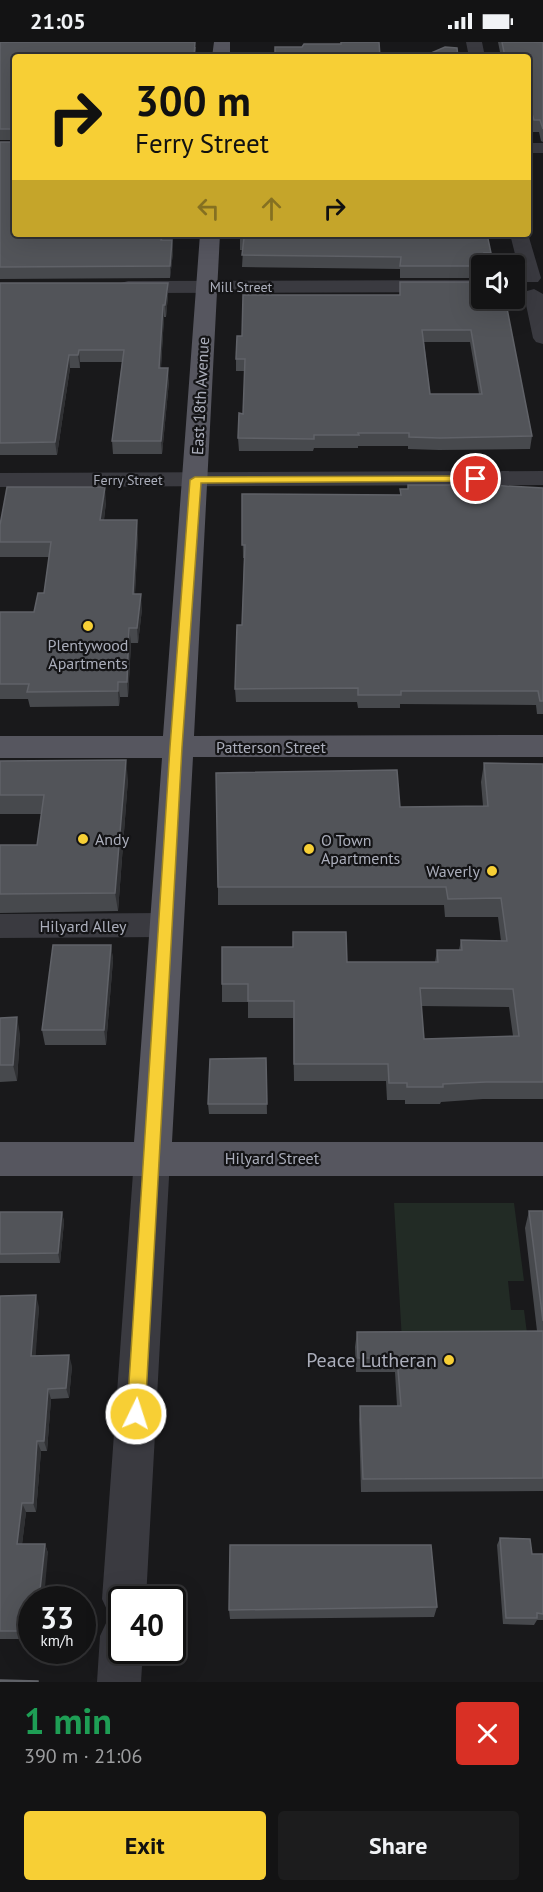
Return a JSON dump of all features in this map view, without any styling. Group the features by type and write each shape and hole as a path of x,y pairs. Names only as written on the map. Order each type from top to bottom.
{"main road":[{"name":"East 18th Avenue","path":"152,1159 176,747 210,237"},
{"name":"Patterson Street","path":"0,747 543,746"},
{"name":"Hilyard Street","path":"0,1159 543,1159"}],"street":[{"path":"520,237 543,338"},
{"name":"Mill Street","path":"112,287 471,286"},
{"name":"Ferry Street","path":"0,480 543,478"},
{"name":"Hilyard Alley","path":"0,926 166,925"},
{"name":"East 18th Avenue","path":"125,1586 152,1159"},
{"path":"118,1682 120,1664"}],"shaded area":[{"path":"394,1203 514,1203 524,1281 508,1281 511,1310 524,1310 528,1341 402,1341"}],"building":[{"path":"0,42 195,42 194,54 12,54 12,129 0,129"},
{"path":"341,42 379,42 380,54 275,54 275,47 341,44"},
{"path":"502,42 543,42 543,129 540,120 534,120 531,110 531,54 504,54"},
{"path":"445,47 457,48 458,54 429,54"},
{"path":"0,142 12,142 12,237 162,237 161,240 172,240 170,266 0,267"},
{"path":"240,237 488,237 491,253 471,255 471,266 400,266 401,257 242,255 244,238"},
{"path":"400,282 471,282 471,309 507,309 532,436 440,438 409,437 409,433 358,433 359,435 314,435 314,439 238,438 239,413 243,414 245,359 236,359 237,336 242,336 243,295 400,295","holes":["422,330 471,330 482,394 430,394"]},
{"path":"0,283 168,283 165,305 163,305 159,368 168,368 161,441 112,441 124,350 79,350 78,355 69,355 55,442 0,443"},
{"path":"408,485 490,485 543,488 543,701 540,701 538,691 401,691 401,695 358,695 358,688 235,689 237,625 242,625 245,545 242,545 242,494 401,495 400,489 408,489"},
{"path":"7,487 105,487 100,520 137,520 133,594 141,594 137,628 129,628 127,682 118,682 118,691 27,692 29,684 0,684 0,612 34,612 38,593 44,593 51,542 0,542 0,525"},
{"name":"Andy","path":"126,760 115,893 0,894 0,845 37,845 44,795 0,795 0,761"},
{"path":"484,763 543,764 543,1082 486,1082 443,1084 443,1087 407,1087 407,1083 389,1083 388,1064 294,1064 294,1001 248,1001 248,984 222,984 222,947 293,947 293,932 346,932 347,962 438,962 437,950 462,950 461,940 507,941 501,898 448,899 446,887 218,887 216,773 397,770 400,807 488,806","holes":["420,988 513,989 519,1036 424,1039"]},
{"path":"53,945 111,945 104,1030 42,1030"},
{"path":"17,1017 13,1065 0,1065 0,1018"},
{"path":"266,1058 267,1104 208,1104 210,1059"},
{"path":"529,1211 543,1211 543,1321"},
{"path":"0,1212 62,1212 58,1253 0,1254"},
{"path":"36,1295 31,1356 69,1355 66,1388 48,1389 44,1441 37,1441 33,1503 22,1503 17,1544 45,1544 40,1586 18,1586 18,1631 0,1631 0,1296"},
{"name":"Peace Lutheran","path":"543,1331 543,1478 363,1479 360,1406 401,1406 397,1358 358,1358 357,1332"},
{"path":"500,1538 530,1539 532,1554 543,1554 543,1614 537,1613 537,1618 506,1618"},
{"path":"230,1545 431,1545 437,1607 229,1610"},
{"path":"0,1680 38,1681 38,1682 0,1682"}],"place":[{"name":"Plentywood Apartments","path":"88,626"},
{"name":"Andy","path":"83,839"},
{"name":"O Town Apartments","path":"309,849"},
{"name":"Waverly","path":"492,871"},
{"name":"Peace Lutheran","path":"449,1360"}],"route":[{"path":"136,1414 176,747 195,480 476,479"}]}
